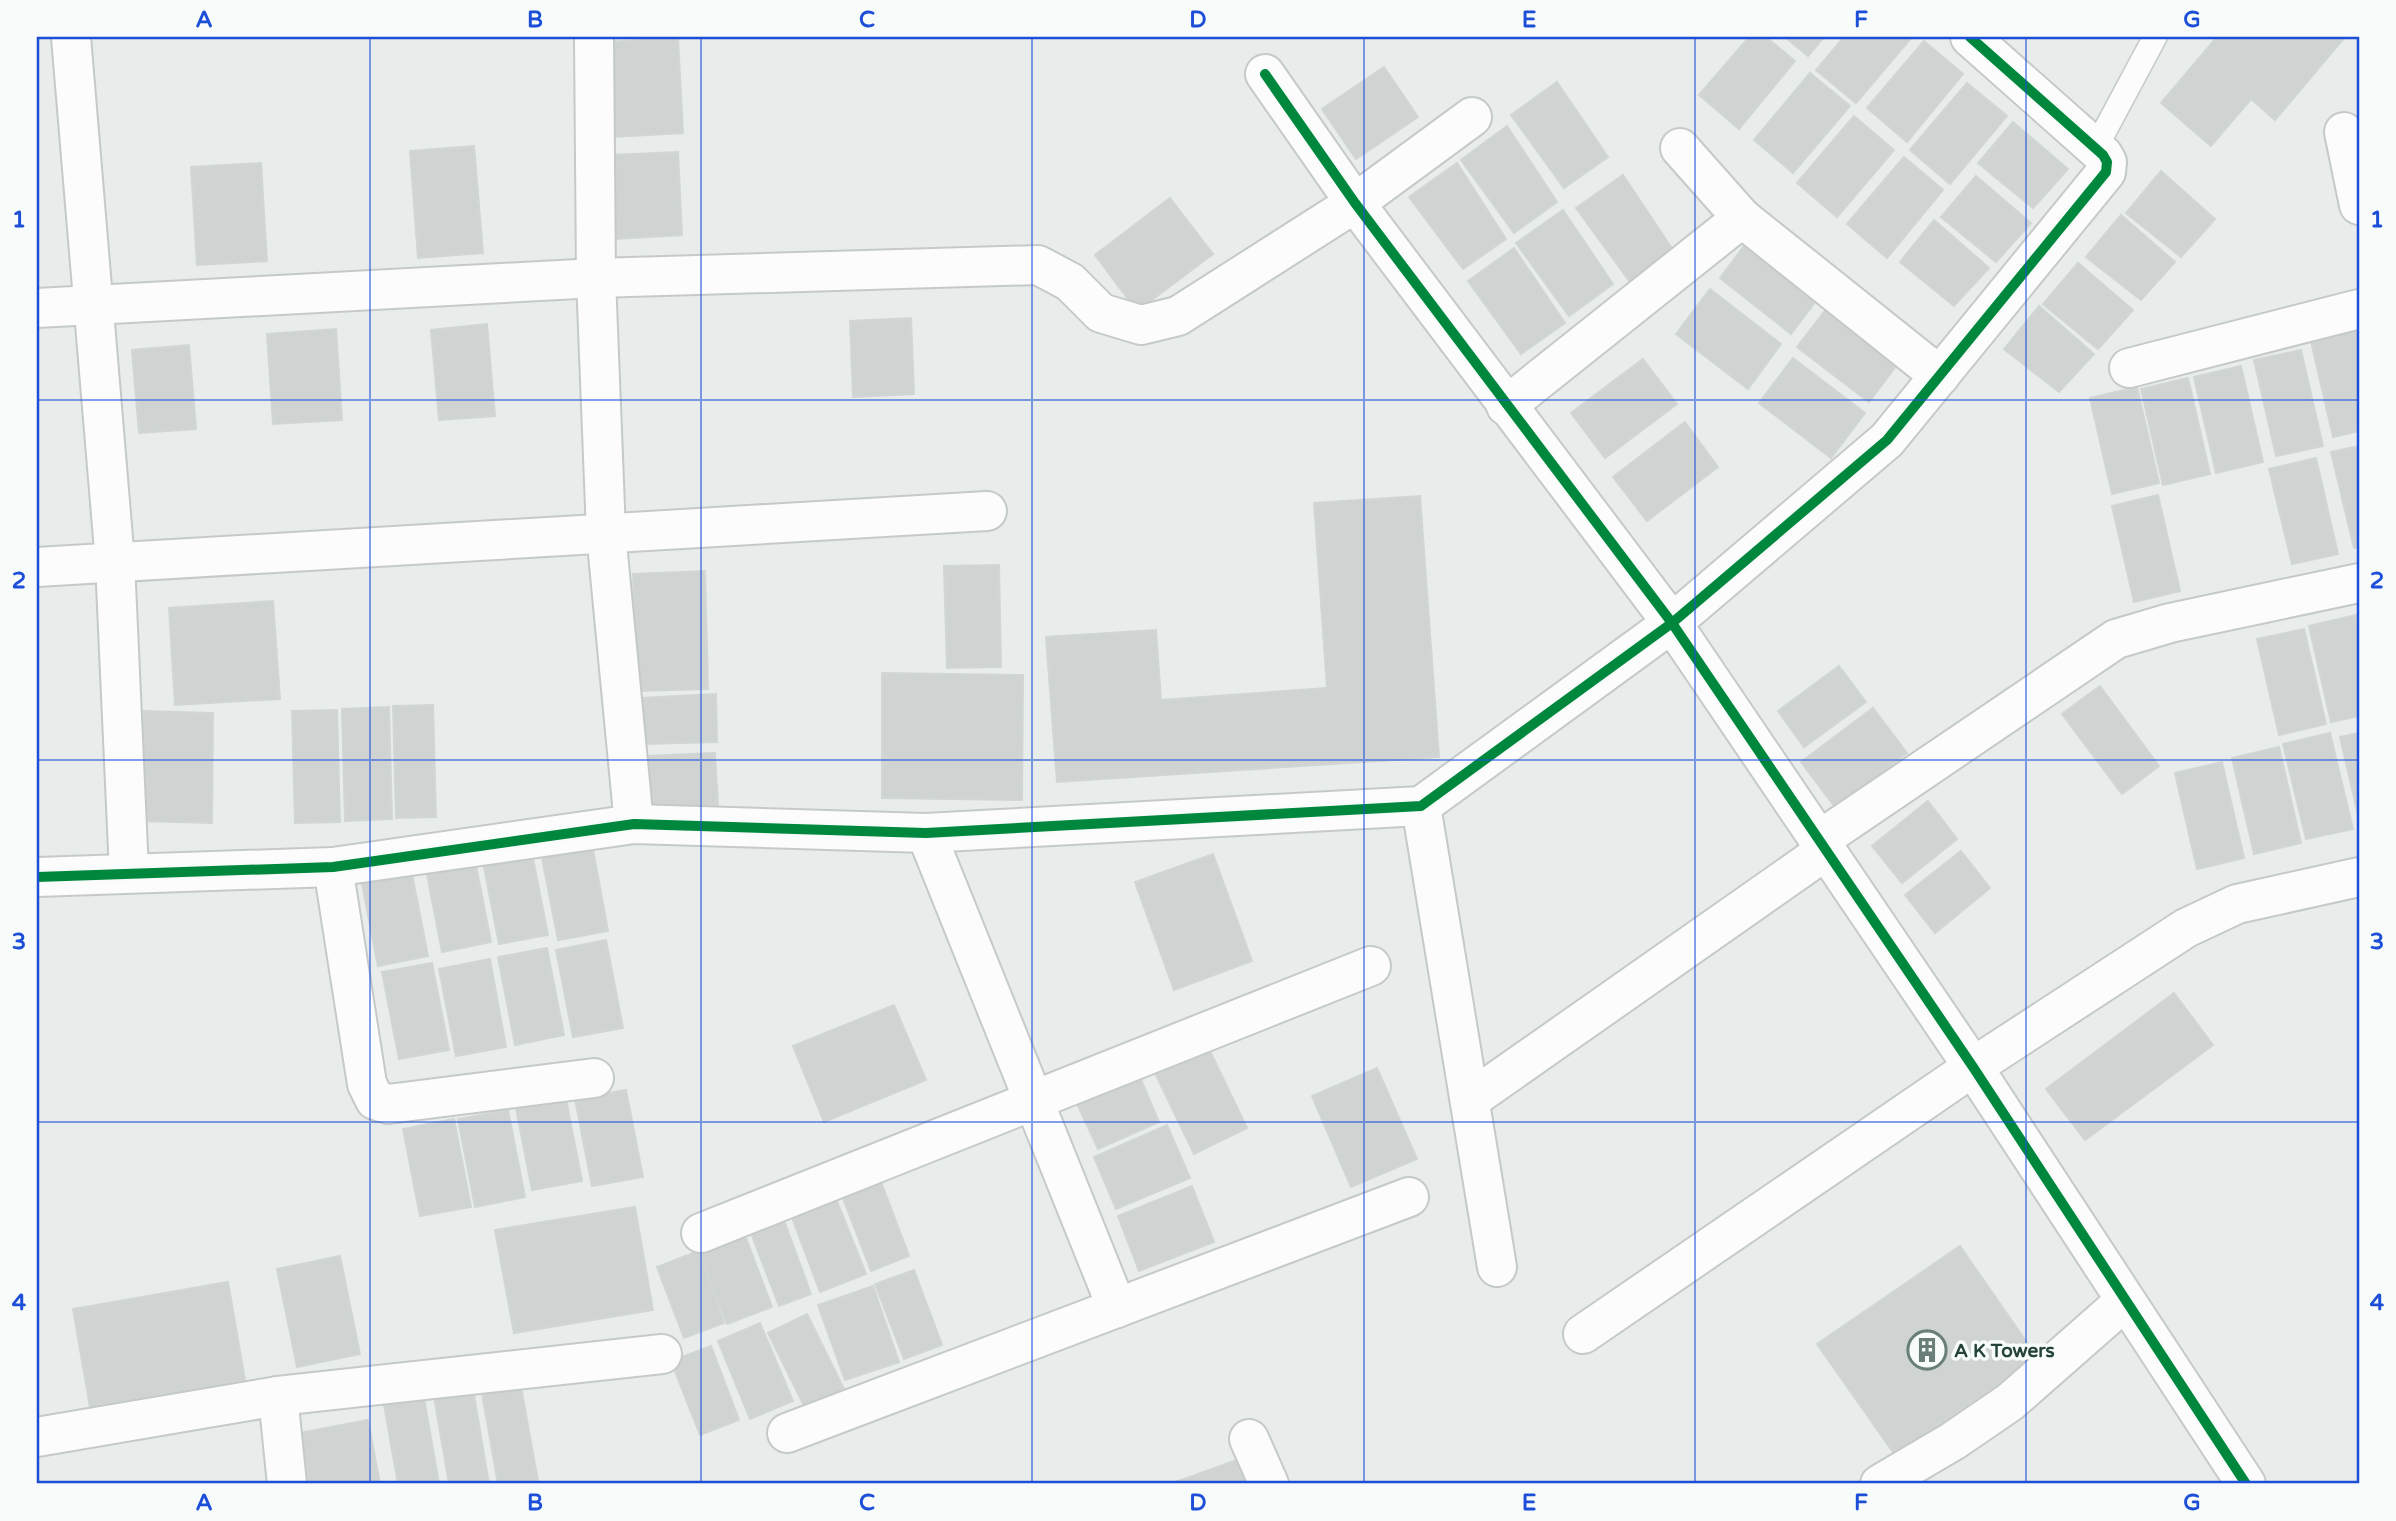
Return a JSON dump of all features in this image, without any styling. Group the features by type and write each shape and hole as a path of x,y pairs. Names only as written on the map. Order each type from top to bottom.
{"street":[{"path":"71,37 115,562 129,872"},
{"path":"594,37 596,278 606,533 634,824"},
{"path":"37,877 333,867 634,824 926,833 1421,806 1672,623 1887,440 2106,172 2107,162 2095,149 1970,37"},
{"path":"1265,74 1355,203 1672,623 1973,1067 2246,1484"},
{"path":"37,308 596,278 1038,265 1070,282 1101,313 1142,325 1178,316 1355,203 1472,117"},
{"path":"2344,132 2359,205"},
{"path":"1680,148 1741,218 1940,376"},
{"path":"1506,406 1741,218"},
{"path":"2129,368 2359,309"},
{"path":"37,566 987,511"},
{"path":"1470,1100 1822,846 2116,639 2170,623 2359,583"},
{"path":"1421,806 1497,1267"},
{"path":"926,833 1117,1308"},
{"path":"333,867 367,1084 375,1100 388,1104 594,1078"},
{"path":"1583,1334 1973,1067 2186,928 2236,904 2359,877"},
{"path":"701,1233 1371,966"},
{"path":"787,1433 1409,1198"},
{"path":"1880,1484 1953,1441 2010,1402 2125,1301"},
{"path":"37,1437 278,1396 662,1354"},
{"path":"278,1396 287,1484"},
{"path":"1249,1438 1269,1484"}],"lane":[{"path":"2095,149 2155,37"}],"building":[{"path":"1749,37 1766,37 1795,61 1739,129 1699,95"},
{"path":"1785,37 1824,37 1808,56"},
{"path":"1844,37 1912,37 1856,103 1816,70"},
{"path":"2217,37 2345,37 2275,120 2251,99 2211,146 2161,103"},
{"path":"678,38 683,133 612,137 607,42"},
{"path":"1924,41 1963,74 1907,142 1867,108"},
{"path":"1384,67 1418,117 1356,159 1322,109"},
{"path":"1810,73 1850,106 1793,173 1754,140"},
{"path":"1557,82 1608,157 1564,188 1511,115"},
{"path":"1967,83 2007,116 1950,184 1910,150"},
{"path":"1854,116 1894,150 1837,217 1797,183"},
{"path":"2013,122 2068,169 2033,208 1978,163"},
{"path":"1507,126 1557,202 1514,233 1461,160"},
{"path":"474,146 483,253 418,258 410,151"},
{"path":"678,152 682,235 615,239 610,155"},
{"path":"1904,157 1943,190 1887,258 1847,224"},
{"path":"261,163 267,261 197,265 191,167"},
{"path":"1457,163 1506,239 1463,269 1409,197"},
{"path":"2161,171 2215,219 2181,257 2126,213"},
{"path":"1623,175 1673,250 1630,282 1576,208"},
{"path":"1976,176 2031,223 1996,262 1941,217"},
{"path":"1170,198 1213,254 1137,311 1095,255"},
{"path":"1563,210 1613,284 1569,316 1516,243"},
{"path":"2121,215 2175,262 2141,300 2086,257"},
{"path":"1934,220 1989,268 1954,306 1900,262"},
{"path":"1753,234 1825,289 1791,334 1720,278"},
{"path":"1514,248 1565,323 1521,354 1468,281"},
{"path":"2078,263 2133,310 2098,349 2043,304"},
{"path":"1710,289 1781,344 1748,389 1676,334"},
{"path":"1831,303 1902,358 1869,402 1797,347"},
{"path":"2039,306 2094,354 2059,392 2004,349"},
{"path":"911,318 914,394 853,397 850,321"},
{"path":"487,324 495,416 439,420 431,330"},
{"path":"336,329 342,420 273,424 267,334"},
{"path":"2358,330 2359,431 2333,437 2311,341"},
{"path":"189,345 196,429 139,433 132,350"},
{"path":"2301,350 2323,446 2276,456 2254,360"},
{"path":"1793,358 1865,413 1831,458 1759,403"},
{"path":"1643,359 1677,404 1605,458 1571,413"},
{"path":"2241,366 2263,462 2216,473 2194,377"},
{"path":"2188,378 2210,474 2163,485 2141,389"},
{"path":"2137,387 2159,483 2112,494 2090,398"},
{"path":"1685,422 1718,467 1647,521 1613,477"},
{"path":"2359,446 2359,547 2354,548 2331,452"},
{"path":"2316,458 2338,554 2292,564 2269,469"},
{"path":"2158,495 2180,591 2134,602 2112,506"},
{"path":"1420,496 1439,757 1057,782 1046,637 1156,630 1161,700 1327,688 1314,503"},
{"path":"999,565 1001,667 947,668 944,566"},
{"path":"705,571 708,689 637,691 633,574"},
{"path":"273,601 280,699 175,705 169,608"},
{"path":"2356,615 2359,629 2359,716 2331,722 2309,626"},
{"path":"2304,629 2326,724 2279,735 2257,639"},
{"path":"1839,666 1866,702 1804,747 1778,711"},
{"path":"882,673 1023,675 1022,800 882,798"},
{"path":"2100,686 2159,766 2122,794 2062,714"},
{"path":"716,694 717,742 644,744 642,698"},
{"path":"433,705 436,817 396,818 393,706"},
{"path":"389,707 392,819 345,821 342,709"},
{"path":"1873,708 1907,753 1835,807 1801,762"},
{"path":"337,710 340,822 295,823 292,711"},
{"path":"144,711 213,713 212,823 141,821"},
{"path":"2330,733 2353,829 2306,839 2283,744"},
{"path":"2359,733 2359,819 2340,737"},
{"path":"2279,747 2301,843 2254,854 2232,758"},
{"path":"715,753 718,805 648,808 645,756"},
{"path":"2222,762 2244,858 2197,869 2175,773"},
{"path":"1928,801 1957,839 1902,883 1872,846"},
{"path":"592,844 608,931 558,940 541,853"},
{"path":"531,848 548,935 499,944 482,857"},
{"path":"1961,851 1990,888 1935,933 1905,895"},
{"path":"1213,854 1252,961 1174,990 1135,882"},
{"path":"474,855 491,942 442,952 425,864"},
{"path":"411,869 428,956 378,966 361,879"},
{"path":"606,940 623,1028 573,1037 556,950"},
{"path":"547,948 564,1035 515,1045 498,957"},
{"path":"490,959 506,1047 456,1056 439,969"},
{"path":"432,963 449,1050 399,1059 382,972"},
{"path":"2174,993 2213,1045 2085,1140 2046,1089"},
{"path":"894,1005 926,1080 824,1122 793,1046"},
{"path":"1208,1047 1247,1128 1194,1154 1155,1073"},
{"path":"1136,1068 1159,1122 1098,1149 1073,1095"},
{"path":"1377,1068 1417,1159 1351,1187 1312,1096"},
{"path":"626,1090 643,1177 592,1186 575,1099"},
{"path":"565,1094 582,1181 532,1190 515,1103"},
{"path":"508,1110 525,1197 475,1207 458,1119"},
{"path":"454,1119 471,1207 420,1216 403,1129"},
{"path":"1167,1125 1190,1178 1116,1209 1094,1157"},
{"path":"880,1179 909,1256 871,1271 841,1193"},
{"path":"1192,1186 1214,1242 1139,1271 1118,1216"},
{"path":"835,1196 866,1274 820,1292 790,1212"},
{"path":"635,1207 653,1310 514,1333 495,1230"},
{"path":"782,1215 811,1294 779,1306 749,1228"},
{"path":"743,1230 772,1307 727,1324 697,1247"},
{"name":"A K Towers","path":"1960,1246 2037,1357 1895,1455 1817,1344"},
{"path":"698,1251 724,1323 684,1338 657,1267"},
{"path":"340,1256 360,1354 297,1367 277,1269"},
{"path":"914,1270 942,1345 904,1359 875,1284"},
{"path":"228,1282 245,1380 90,1407 73,1309"},
{"path":"873,1286 899,1362 845,1380 818,1305"},
{"path":"807,1314 844,1389 805,1408 768,1333"},
{"path":"760,1323 793,1401 750,1419 718,1341"},
{"path":"711,1346 739,1420 700,1435 671,1361"},
{"path":"520,1381 538,1481 498,1484 481,1388"},
{"path":"472,1383 489,1484 449,1484 433,1391"},
{"path":"423,1392 439,1484 398,1484 383,1399"},
{"path":"368,1420 380,1484 303,1484 294,1434"},
{"path":"1237,1460 1246,1484 1170,1484"}],"cycle path":[{"path":"37,877 333,867 634,824 926,833 1421,806 1672,623 1887,440 2106,172 2107,162 2103,155 1970,37"},
{"path":"1265,74 1355,203 1672,623 1973,1067 2246,1484"}],"place":[{"name":"A K Towers","path":"1927,1350"}]}
